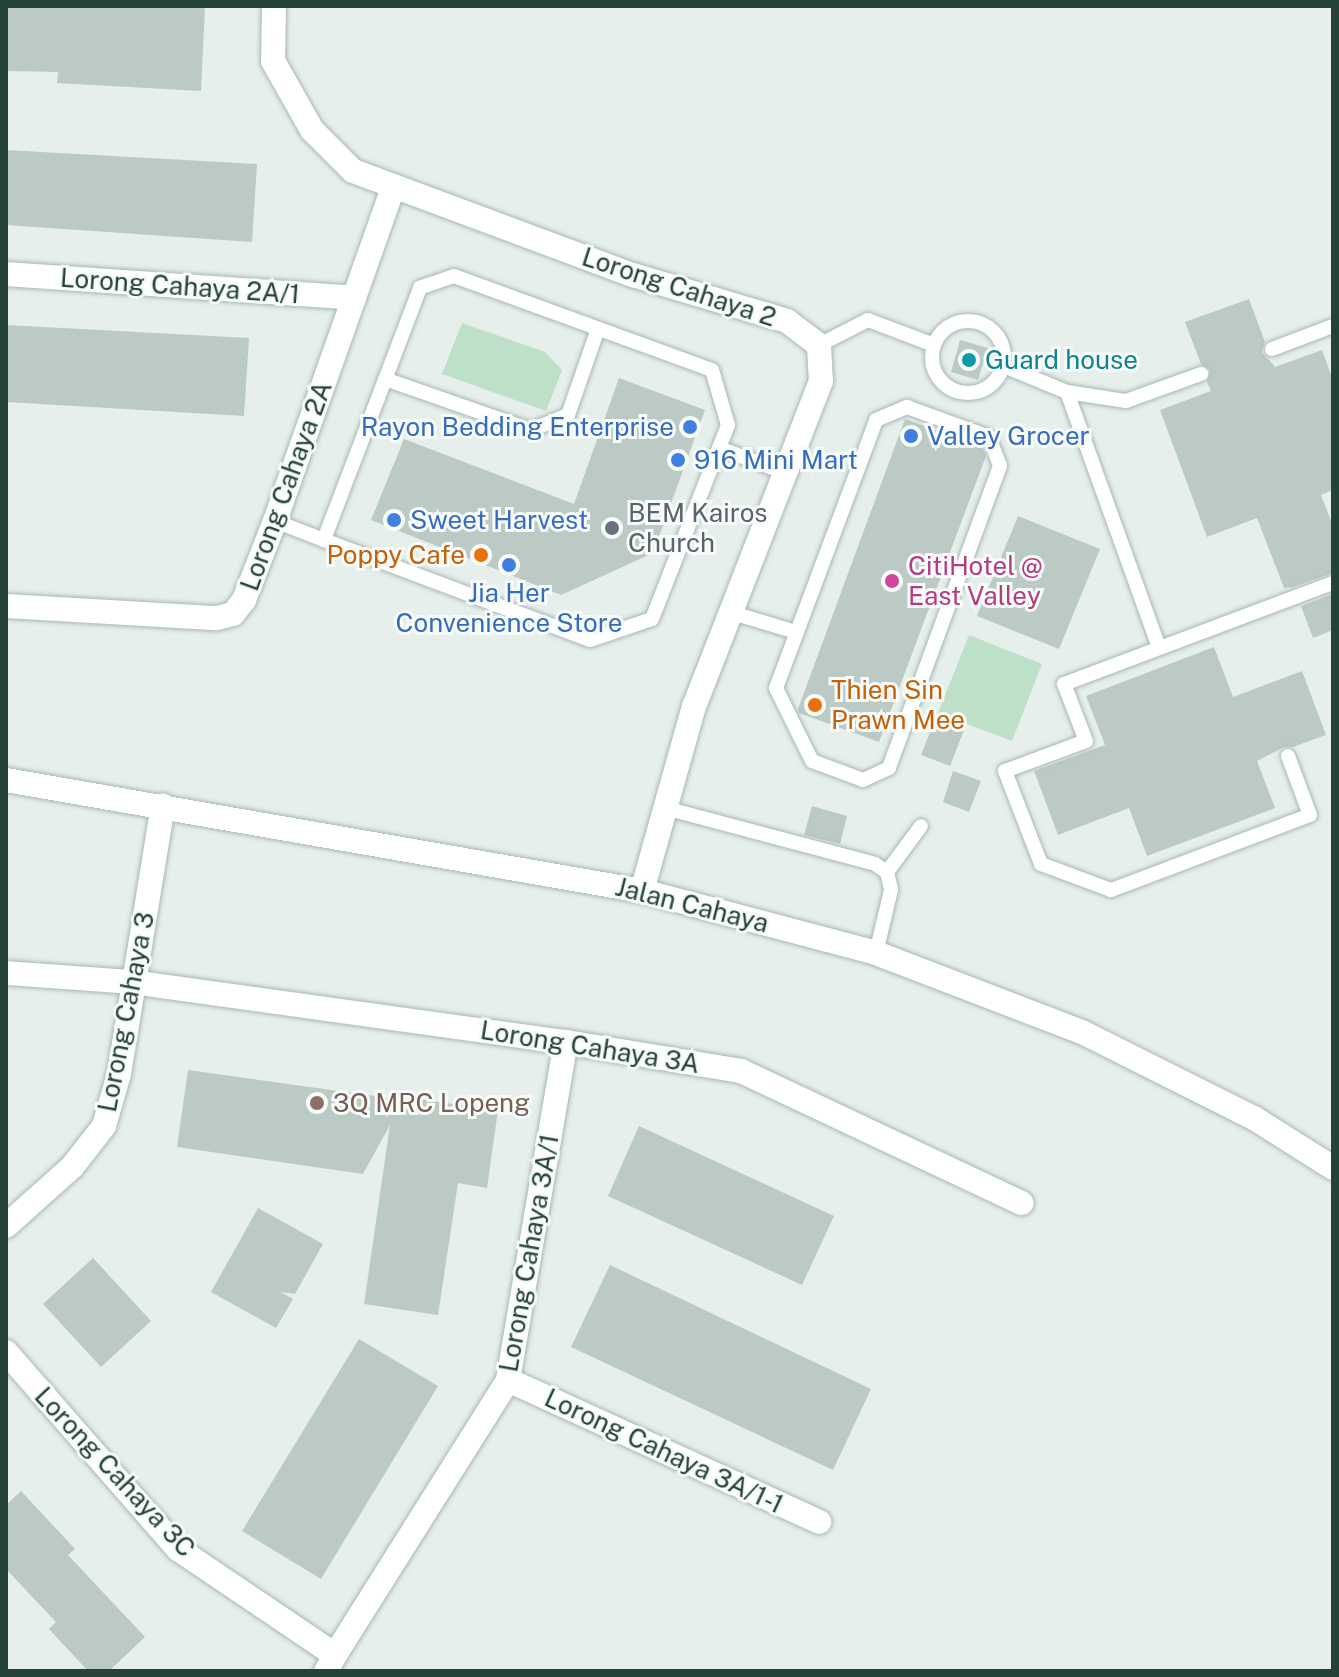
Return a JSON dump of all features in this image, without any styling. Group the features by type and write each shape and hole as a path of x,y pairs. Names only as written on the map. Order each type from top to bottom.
{"street":[{"name":"Lorong Cahaya 2","path":"274,6 273,61 312,130 353,171 633,275 787,321 819,345"},
{"name":"Lorong Cahaya 2A","path":"6,606 217,618 233,614 244,600 275,521 393,187"},
{"name":"Lorong Cahaya 2A/1","path":"6,274 354,298"},
{"path":"642,891 694,706 788,474 821,381 819,345"},
{"name":"Jalan Cahaya","path":"6,780 642,891 876,953 1084,1033 1254,1118 1333,1168"},
{"name":"Lorong Cahaya 3","path":"6,1226 72,1167 104,1126 119,1074 163,806"},
{"name":"Lorong Cahaya 3A","path":"6,973 132,982 566,1042 741,1071 1022,1203"},
{"name":"Lorong Cahaya 3A/1","path":"330,1663 508,1380 566,1042"},
{"name":"Lorong Cahaya 3C","path":"6,1352 178,1549 330,1663"},
{"name":"Lorong Cahaya 3A/1-1","path":"508,1380 819,1522"}],"lane":[{"path":"275,521 324,540 590,640 652,619 728,425 712,370 454,276 420,288 324,540"},
{"path":"819,345 868,320 934,345"},
{"path":"972,321 984,325 1001,342 1004,366 990,386 980,392 957,392 938,378 933,368 934,345 948,327 972,321"},
{"path":"1272,349 1333,326"},
{"path":"385,379 531,430 568,415 598,329"},
{"path":"1004,366 1067,392 1126,401 1201,374"},
{"path":"1067,392 1159,648"},
{"path":"907,407 989,437 1000,466 889,768 863,780 812,761 776,688 796,632 876,420 907,407"},
{"path":"719,448 788,474"},
{"path":"1288,756 1310,815 1111,890 1041,864 1005,771 1086,741 1064,684 1333,583"},
{"path":"733,613 796,632"},
{"path":"665,808 875,864 887,872 891,890 876,953"},
{"path":"887,872 921,826"}],"green space":[{"path":"462,323 545,352 562,370 546,411 442,374"},
{"path":"969,635 1042,664 1012,741 938,713"}],"building":[{"path":"6,6 205,6 201,91 57,83 58,72 6,71"},
{"path":"6,150 257,164 252,242 6,225"},
{"path":"1249,299 1265,342 1262,352 1275,367 1322,350 1333,380 1333,490 1321,495 1333,526 1333,573 1293,587 1284,588 1257,518 1207,537 1160,410 1211,391 1207,382 1210,370 1201,364 1185,322"},
{"path":"6,325 249,338 244,416 6,402"},
{"name":"Guard house","path":"960,340 988,348 978,380 951,372"},
{"path":"619,378 705,410 653,553 561,595 371,520 404,439 574,504"},
{"name":"CitiHotel @ East Valley","path":"905,419 982,447 986,456 879,742 799,713 798,709"},
{"path":"1018,516 1100,549 1059,649 977,616"},
{"path":"1333,594 1333,630 1313,638 1301,606"},
{"path":"1214,647 1233,697 1302,671 1326,735 1293,747 1284,747 1257,761 1275,808 1147,856 1129,808 1058,835 1034,771 1105,745 1086,696"},
{"path":"935,719 964,730 950,766 921,755"},
{"path":"953,771 981,781 969,812 943,802"},
{"path":"812,806 847,816 840,844 804,835"},
{"path":"188,1070 498,1110 487,1188 458,1183 438,1315 364,1304 390,1125 363,1174 177,1147"},
{"path":"639,1126 834,1216 802,1285 608,1196"},
{"path":"258,1208 323,1244 295,1294 281,1292 293,1299 276,1328 211,1292"},
{"path":"93,1258 151,1321 101,1367 43,1304"},
{"path":"610,1265 871,1389 833,1470 571,1347"},
{"path":"359,1339 438,1386 321,1579 242,1531"},
{"path":"21,1491 75,1549 68,1555 145,1637 109,1671 88,1671 49,1629 56,1622 6,1569 6,1505"}],"place":[{"name":"Guard house","path":"969,360"},
{"name":"Rayon Bedding Enterprise","path":"690,427"},
{"name":"Valley Grocer","path":"911,436"},
{"name":"916 Mini Mart","path":"678,460"},
{"name":"Sweet Harvest","path":"394,520"},
{"name":"BEM Kairos Church","path":"612,528"},
{"name":"Poppy Cafe","path":"481,555"},
{"name":"Jia Her Convenience Store","path":"509,565"},
{"name":"CitiHotel @ East Valley","path":"892,581"},
{"name":"Thien Sin Prawn Mee","path":"815,705"},
{"name":"3Q MRC Lopeng","path":"317,1103"}]}
